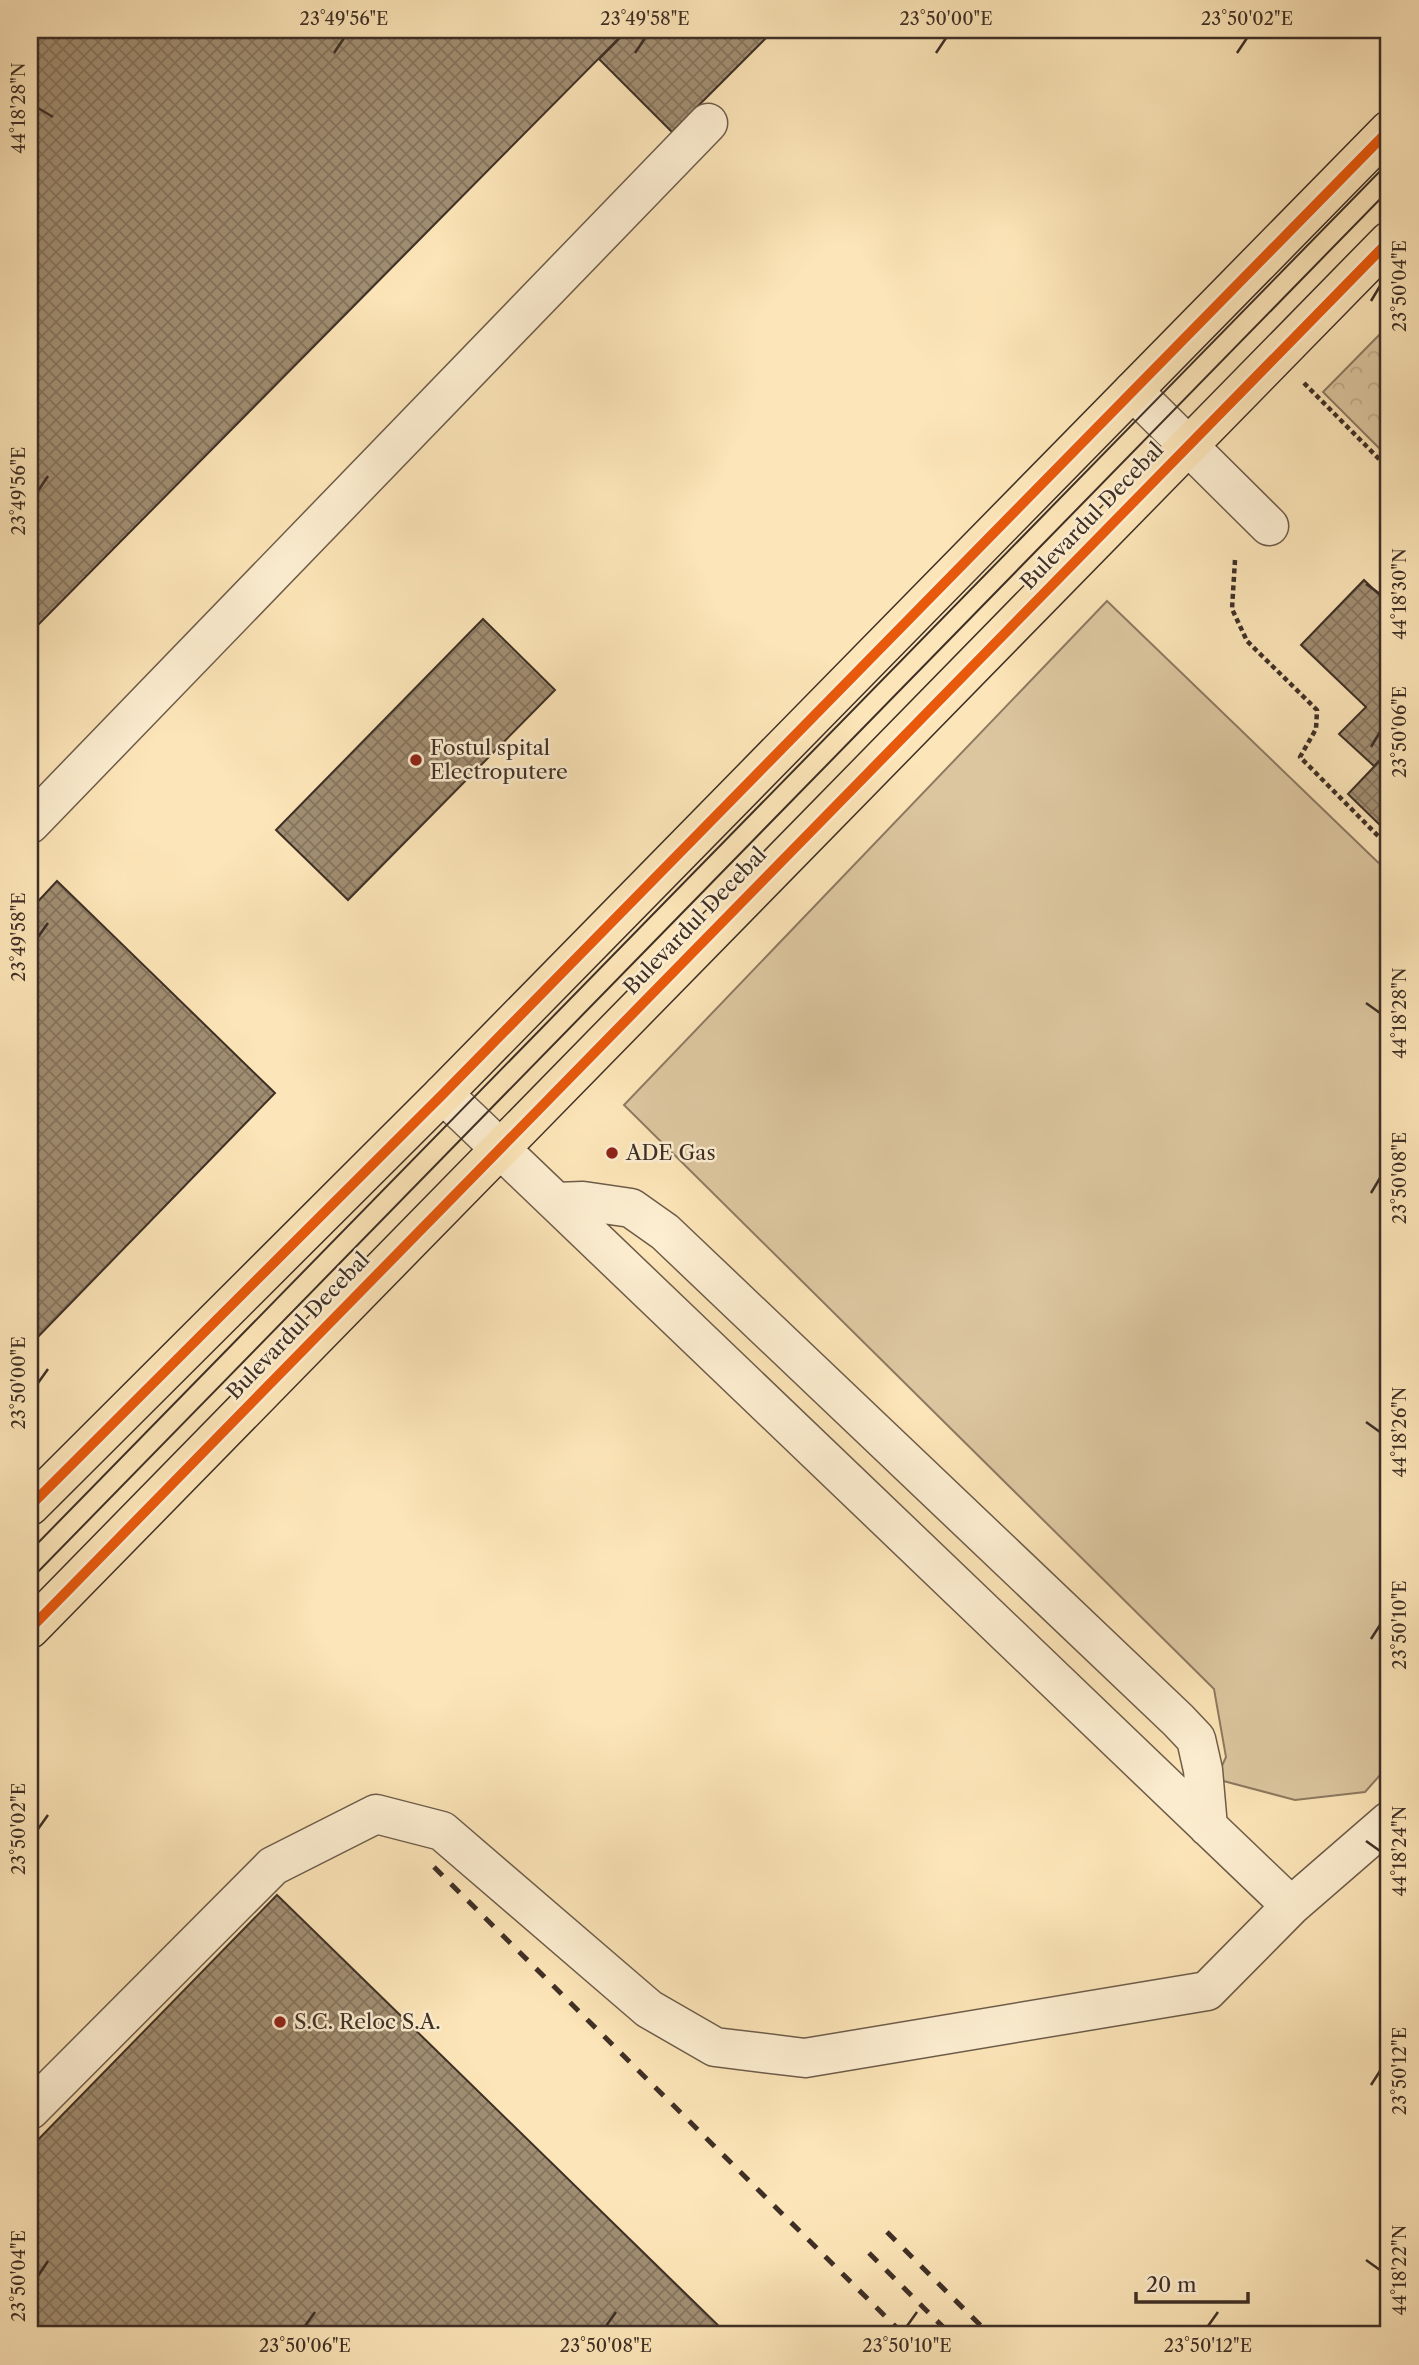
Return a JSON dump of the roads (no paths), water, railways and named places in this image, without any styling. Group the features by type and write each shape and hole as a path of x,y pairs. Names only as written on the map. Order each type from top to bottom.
{"main road":[{"path":"30,1506 443,1094 1389,130"},
{"name":"Bulevardul Decebal","path":"30,1629 1389,241"}],"street":[{"path":"30,824 708,123"},
{"path":"1133,391 1269,526"},
{"path":"443,1094 1291,1906"},
{"path":"556,1202 583,1201 631,1208 665,1232 1178,1720 1196,1739 1203,1770 1208,1827"},
{"path":"30,2110 273,1866 376,1814 442,1831 649,2009 715,2047 805,2058 1207,1991 1291,1906 1389,1821"}],"tram line":[{"path":"30,1551 1389,162"},
{"path":"30,1580 1389,190"}],"railway":[{"path":"434,1867 904,2335"},
{"path":"887,2232 990,2335"},
{"path":"869,2253 951,2335"}],"place":[{"name":"Fostul spital Electroputere","path":"416,760"},
{"name":"ADE Gas","path":"612,1153"},
{"name":"S.C. Reloc S.A.","path":"280,2022"}]}
